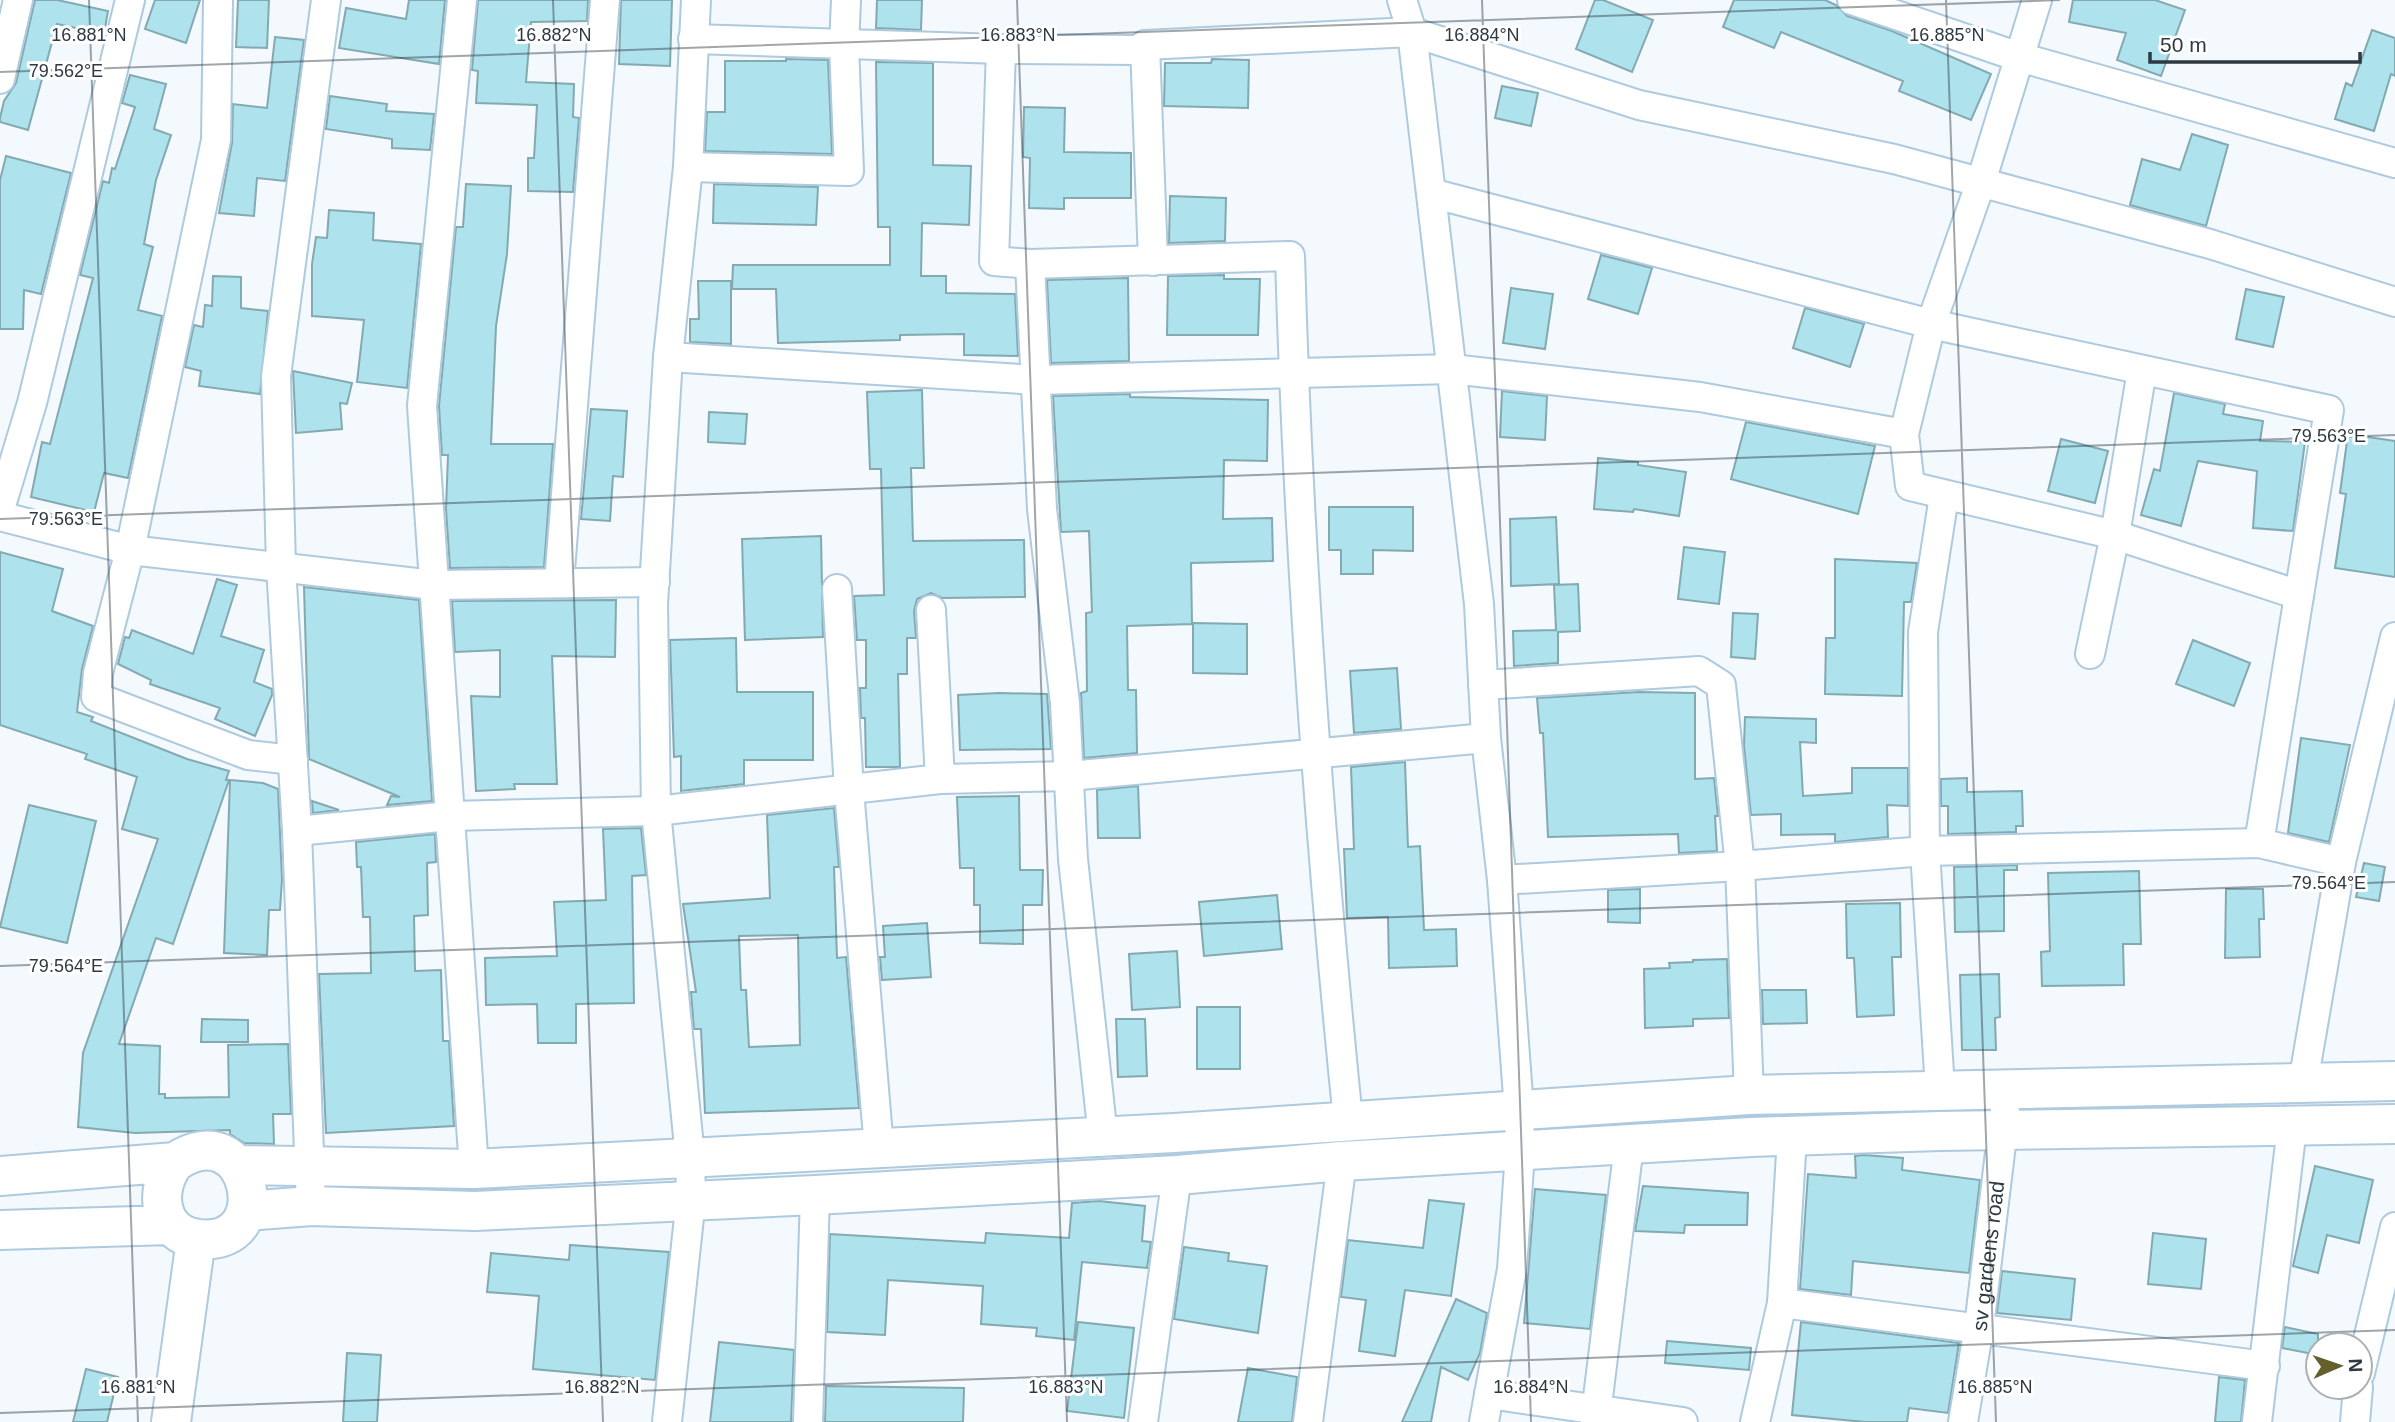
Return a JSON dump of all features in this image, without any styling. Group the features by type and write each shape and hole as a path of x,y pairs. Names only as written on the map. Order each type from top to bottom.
{"main road":[{"path":"0,1176 175,1162 200,1150 214,1151 238,1165 312,1164 474,1169 1103,1137 1749,1096 1940,1089 2005,1091 2395,1081"},
{"path":"246,1211 311,1206 475,1211 815,1195 1177,1175 1342,1161 1793,1137 2395,1124"},
{"path":"171,1422 184,1232 160,1200 161,1186 175,1162"},
{"path":"0,1230 184,1232 223,1236 234,1229 246,1211 249,1191 238,1165"}],"street":[{"path":"0,79 18,0"},
{"path":"0,509 32,402 130,0"},
{"path":"218,0 216,139 130,550 98,673 96,697 248,755 293,760"},
{"path":"311,1206 312,1164 297,831 281,567 276,376 326,0"},
{"path":"462,0 422,406 474,1169"},
{"path":"559,583 606,0"},
{"path":"667,1422 691,1199 690,1157 656,811 655,582 668,357 688,167 696,0"},
{"path":"688,167 849,171 844,46 846,0"},
{"path":"1402,0 1412,32 1479,604 1486,738 1502,880 1519,1110 1520,1152 1513,1269 1484,1422"},
{"path":"1852,0 2020,57 2395,163"},
{"path":"2037,0 1981,183 1931,324 1904,434 1910,486 2115,536 2299,595"},
{"path":"693,39 1001,50 1137,50 1145,45 1412,32 1639,105 1894,159 2210,244 2395,302"},
{"path":"1145,45 1153,261"},
{"path":"1001,50 994,261 1030,264 1290,256 1294,372 1329,925 1348,1120"},
{"path":"1431,193 1931,324 2329,410 2259,842"},
{"path":"1030,264 1042,509 1065,703 1073,859 1103,1137"},
{"path":"668,357 1037,380 1452,369 1700,397 1904,434"},
{"path":"2090,654 2115,536 2142,370"},
{"path":"1940,1089 1925,852 1923,632 1944,496"},
{"path":"0,516 130,550 433,585 655,582"},
{"path":"837,589 849,790 879,1149"},
{"path":"931,610 940,779"},
{"path":"2303,1083 2341,862 2394,644"},
{"path":"1483,685 1699,671 1721,685 1740,866 1749,1096"},
{"path":"297,831 450,816 656,811 940,779 1069,776 1486,738"},
{"path":"1502,880 1925,852 2259,842 2341,862"},
{"name":"sv gardens road","path":"1963,1422 1979,1327 2004,1131 2005,1091"},
{"path":"2257,1422 2292,1127"},
{"path":"1755,1422 1782,1303 1793,1137"},
{"path":"1596,1415 1629,1145"},
{"path":"1308,1422 1342,1161"},
{"path":"1143,1422 1177,1175"},
{"path":"807,1422 815,1195"},
{"path":"2370,1331 2395,1227"},
{"path":"1782,1303 2265,1366"},
{"path":"1489,1394 1596,1415 1683,1422"},
{"path":"2355,1422 2357,1401"}],"building":[{"path":"35,0 57,0 108,11 104,34 57,24 28,130 0,122 0,118 4,101 16,83"},
{"path":"155,0 200,0 186,43 145,29"},
{"path":"238,0 269,0 267,48 236,47"},
{"path":"409,0 445,0 439,64 339,48 346,8 406,19"},
{"path":"478,0 588,0 587,21 531,22 526,82 574,84 573,117 579,118 573,192 528,191 528,158 534,158 537,105 476,103 478,71 472,70"},
{"path":"621,0 672,0 670,66 619,64"},
{"path":"877,0 922,0 921,30 876,28"},
{"path":"1595,0 1603,0 1653,20 1632,72 1576,49"},
{"path":"1734,0 1825,0 1836,5 1847,16 1892,31 1991,74 1971,120 1899,91 1903,81 1781,32 1774,48 1723,27"},
{"path":"2073,0 2155,0 2185,10 2161,76 2117,60 2126,33 2069,22"},
{"path":"2372,30 2395,38 2395,76 2391,74 2374,131 2335,119 2346,83 2352,86"},
{"path":"275,37 304,40 285,181 257,178 254,216 219,213 232,143 233,104 267,108"},
{"path":"1212,59 1249,60 1248,108 1164,106 1165,63 1211,63"},
{"path":"828,60 832,154 705,151 707,112 725,112 725,61"},
{"path":"876,62 933,63 933,165 971,166 969,225 922,223 921,276 946,276 946,293 1015,294 1018,356 964,355 964,334 900,335 900,340 778,343 776,289 732,289 733,265 890,265 890,227 878,227"},
{"path":"130,75 166,84 154,129 171,135 156,180 144,244 153,247 138,310 162,316 128,478 104,473 94,512 31,497 42,442 50,444 93,278 80,275 103,181 109,183 135,107 122,103"},
{"path":"1502,86 1538,93 1531,126 1495,118"},
{"path":"330,96 387,104 386,111 434,114 430,150 392,148 392,139 326,129"},
{"path":"1024,107 1065,108 1064,152 1131,153 1131,198 1064,198 1064,209 1029,208 1030,158 1023,157"},
{"path":"2192,134 2228,145 2206,226 2130,205 2142,159 2180,170"},
{"path":"6,156 71,173 41,294 24,290 23,329 0,329 0,180"},
{"path":"466,184 511,186 507,254 496,326 491,444 553,444 544,567 450,568 446,509 448,455 442,455 439,406 456,227 463,227"},
{"path":"714,184 818,187 816,225 713,223"},
{"path":"1170,196 1226,198 1225,241 1169,243"},
{"path":"329,210 374,213 373,240 421,244 407,388 357,382 364,320 312,316 312,264 316,237 327,238"},
{"path":"1601,255 1652,268 1638,314 1588,299"},
{"path":"1224,275 1224,279 1260,279 1258,335 1167,335 1168,276"},
{"path":"213,276 241,277 241,308 268,311 260,394 199,386 201,371 185,367 194,325 203,327 205,305 212,306"},
{"path":"1128,278 1129,361 1051,363 1047,280"},
{"path":"698,281 731,281 731,344 690,342 690,319 699,319"},
{"path":"1511,288 1553,294 1545,349 1503,343"},
{"path":"2246,289 2284,297 2273,347 2236,339"},
{"path":"1805,308 1864,324 1850,367 1793,348"},
{"path":"293,371 352,383 347,404 340,403 342,429 296,433"},
{"path":"922,390 924,468 911,468 913,541 1024,540 1025,597 942,598 931,593 917,599 914,611 916,638 907,638 907,674 898,674 900,767 866,767 865,718 861,718 860,688 866,688 866,640 857,640 854,596 884,595 881,469 870,469 867,392"},
{"path":"1502,391 1547,396 1545,440 1500,437"},
{"path":"2174,393 2225,404 2223,414 2263,421 2260,441 2305,442 2293,531 2253,528 2257,471 2198,461 2181,526 2141,515 2154,469 2160,471"},
{"path":"1130,394 1130,397 1268,400 1267,461 1224,460 1223,519 1272,518 1273,561 1191,563 1192,624 1127,626 1128,690 1136,690 1137,753 1084,758 1081,693 1087,691 1086,613 1092,612 1089,531 1061,532 1053,396"},
{"path":"591,409 627,411 623,477 613,476 610,521 581,519"},
{"path":"709,412 747,414 745,444 708,442"},
{"path":"1746,422 1875,446 1858,514 1731,479"},
{"path":"2348,434 2395,441 2395,577 2335,568 2346,494 2340,493"},
{"path":"2061,439 2108,451 2095,503 2048,491"},
{"path":"1598,458 1638,462 1638,465 1686,472 1679,516 1634,509 1633,512 1594,509"},
{"path":"1329,507 1413,507 1413,551 1373,550 1373,574 1341,574 1341,550 1329,550"},
{"path":"1556,517 1559,584 1511,586 1510,519"},
{"path":"821,536 823,637 745,640 742,539"},
{"path":"1684,547 1725,552 1719,604 1678,599"},
{"path":"0,552 63,569 52,611 93,626 82,669 77,712 93,717 91,721 187,759 229,771 226,780 229,780 173,944 156,938 119,1044 160,1046 159,1094 165,1094 165,1098 229,1097 228,1045 288,1044 291,1114 273,1114 274,1144 244,1143 230,1134 230,1130 135,1133 78,1127 83,1053 158,839 122,829 137,777 85,759 87,754 0,725"},
{"path":"1835,559 1917,563 1911,602 1904,602 1902,696 1825,694 1826,638 1835,638"},
{"path":"217,579 237,585 221,636 264,650 254,682 272,689 272,695 255,736 215,719 220,708 150,684 151,680 118,664 125,637 129,638 132,630 193,654"},
{"path":"1578,584 1580,631 1558,632 1558,663 1514,666 1513,631 1556,630 1554,585"},
{"path":"304,587 419,600 432,801 387,805 391,796 400,797 309,759"},
{"path":"616,600 615,657 552,656 557,784 514,784 515,789 476,791 471,696 500,697 500,650 455,652 452,601"},
{"path":"1733,613 1758,614 1755,659 1731,657"},
{"path":"1193,623 1247,624 1247,674 1193,673"},
{"path":"736,638 737,692 813,692 813,760 744,760 744,784 681,791 681,756 674,757 670,640"},
{"path":"2193,640 2250,663 2234,706 2176,684"},
{"path":"1397,668 1401,729 1354,733 1350,671"},
{"path":"1639,692 1695,693 1695,779 1714,778 1718,816 1715,816 1717,851 1679,853 1678,834 1548,837 1543,733 1540,733 1537,698"},
{"path":"1047,694 1051,749 960,750 958,695"},
{"path":"1745,717 1816,719 1816,743 1800,742 1803,796 1852,793 1852,768 1908,768 1908,806 1887,805 1888,837 1835,842 1835,834 1781,835 1781,814 1751,815 1744,746"},
{"path":"2301,738 2350,745 2329,842 2288,833"},
{"path":"1405,762 1408,847 1420,846 1424,930 1456,929 1457,966 1389,968 1388,917 1347,918 1344,849 1354,849 1351,767"},
{"path":"1967,778 1967,792 2022,791 2023,826 2016,826 2016,832 1948,834 1948,806 1941,806 1941,779"},
{"path":"230,780 263,783 278,789 282,879 280,910 269,910 267,955 224,953"},
{"path":"1138,786 1140,838 1098,838 1097,790"},
{"path":"1019,796 1020,870 1043,870 1042,905 1023,905 1023,944 980,943 980,905 974,905 974,868 960,868 957,797"},
{"path":"312,801 339,810 313,813"},
{"path":"29,805 96,821 67,943 0,927"},
{"path":"834,808 839,867 834,867 837,958 846,957 859,1108 705,1113 701,1029 694,1029 691,992 696,992 683,904 770,898 767,815","holes":["798,935 800,1045 749,1047 746,990 741,990 739,936"]},
{"path":"641,828 646,875 632,876 634,1003 576,1004 576,1043 538,1043 537,1004 486,1005 485,958 557,956 554,902 606,900 603,829"},
{"path":"435,834 436,862 427,863 428,915 414,916 415,971 441,970 443,1041 449,1041 454,1126 326,1133 319,974 371,973 370,917 363,917 361,867 357,867 356,842"},
{"path":"2364,863 2385,867 2379,901 2356,897"},
{"path":"2017,865 2017,870 2004,870 2004,931 1955,932 1954,867"},
{"path":"2139,871 2141,944 2123,944 2124,985 2042,986 2041,952 2050,951 2048,873"},
{"path":"1640,889 1640,923 1608,922 1608,890"},
{"path":"2226,889 2263,889 2264,919 2259,919 2260,957 2225,958"},
{"path":"1277,895 1282,949 1204,956 1199,902"},
{"path":"1900,903 1901,957 1892,957 1894,1015 1857,1017 1854,958 1847,958 1846,904"},
{"path":"927,923 931,977 882,980 880,957 885,957 883,926"},
{"path":"1177,951 1180,1007 1132,1010 1129,954"},
{"path":"1727,959 1729,1018 1693,1019 1693,1026 1645,1028 1644,969 1670,968 1669,963 1693,960"},
{"path":"1999,974 2000,1017 1995,1018 1996,1050 1962,1050 1960,975"},
{"path":"1762,990 1806,990 1807,1023 1763,1024"},
{"path":"1197,1007 1240,1007 1240,1069 1197,1069"},
{"path":"202,1019 248,1020 248,1042 201,1042"},
{"path":"1116,1019 1145,1019 1147,1076 1118,1077"},
{"path":"1855,1156 1903,1158 1902,1170 1980,1180 1969,1273 1853,1261 1851,1295 1800,1289 1808,1174 1856,1178"},
{"path":"2315,1166 2373,1180 2359,1243 2327,1235 2318,1273 2293,1266"},
{"path":"1643,1186 1748,1193 1747,1225 1685,1225 1684,1233 1635,1231"},
{"path":"1535,1189 1606,1195 1590,1329 1524,1323"},
{"path":"1429,1200 1464,1204 1451,1296 1405,1290 1395,1356 1359,1351 1366,1300 1341,1297 1348,1240 1423,1248"},
{"path":"1099,1201 1145,1206 1142,1241 1151,1242 1147,1268 1082,1262 1074,1340 1036,1336 1037,1328 981,1324 983,1286 888,1280 885,1335 827,1332 830,1234 985,1243 986,1233 1069,1238 1072,1203"},
{"path":"2153,1233 2206,1239 2201,1289 2148,1284"},
{"path":"570,1245 669,1252 655,1380 533,1369 539,1296 487,1292 491,1253 569,1260"},
{"path":"1184,1247 1229,1253 1228,1261 1267,1266 1258,1333 1174,1319"},
{"path":"2002,1271 2075,1279 2071,1320 1997,1313"},
{"path":"1456,1299 1487,1313 1480,1353 1468,1380 1441,1367 1431,1422 1402,1422"},
{"path":"1078,1322 1134,1328 1124,1418 1067,1411"},
{"path":"1801,1322 1959,1343 1948,1413 1909,1408 1907,1422 1865,1422 1792,1415"},
{"path":"2285,1327 2304,1331 2304,1352 2282,1348"},
{"path":"1667,1341 1751,1348 1749,1370 1665,1363"},
{"path":"719,1342 794,1350 791,1422 710,1422"},
{"path":"347,1353 381,1355 377,1422 343,1422"},
{"path":"1248,1368 1297,1377 1292,1422 1238,1422"},
{"path":"86,1369 118,1377 107,1422 73,1422"},
{"path":"2219,1377 2245,1380 2241,1422 2215,1422"},
{"path":"826,1386 964,1388 963,1422 825,1422"}]}
